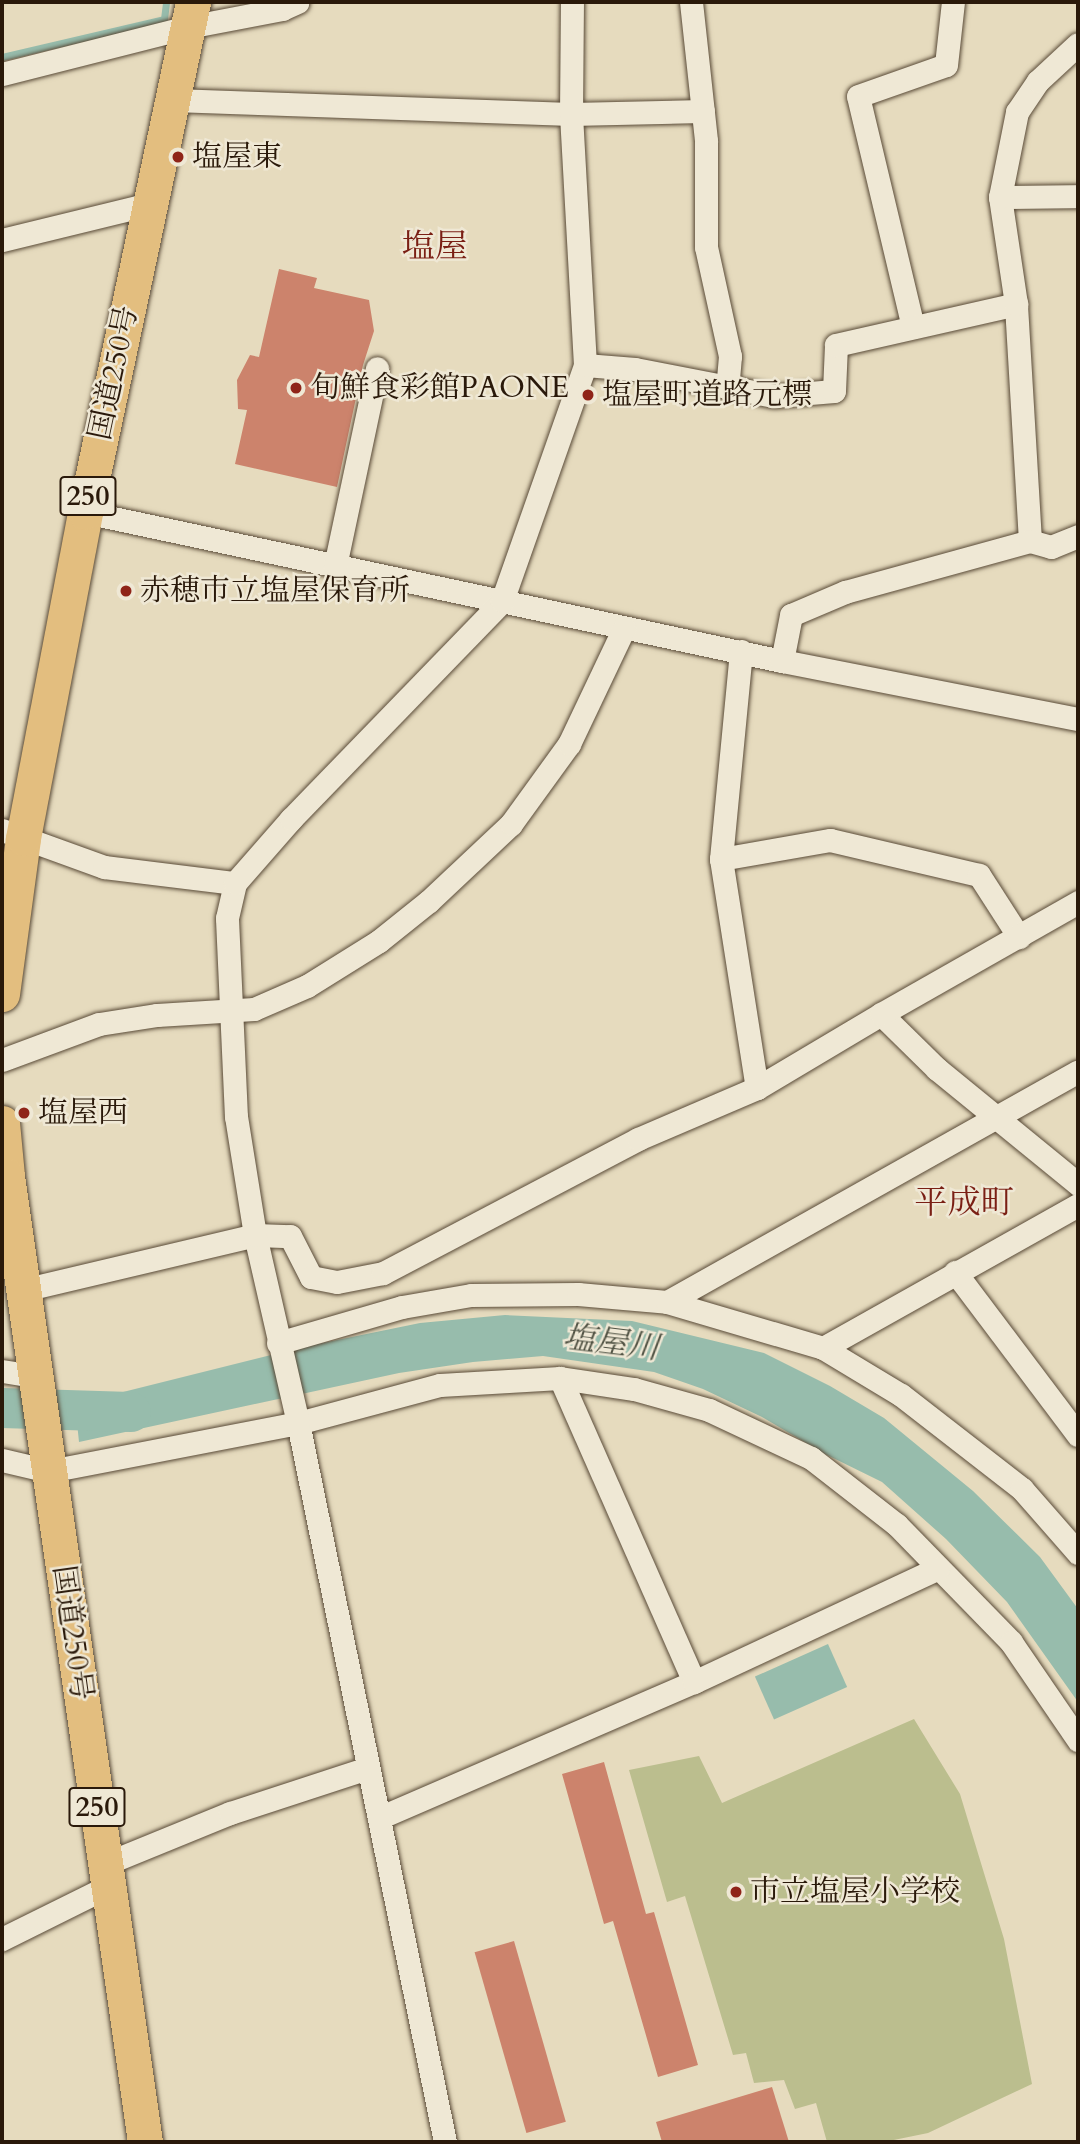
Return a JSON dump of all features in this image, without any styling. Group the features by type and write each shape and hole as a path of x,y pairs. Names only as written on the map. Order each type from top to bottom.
{"highway":[{"name":"国道250号","path":"2,994 12,834 85,512 190,14"},
{"name":"国道250号","path":"2,1123 23,1290 18,1374 49,1471 145,2142"}],"street":[{"path":"2,74 190,14 282,9 298,2"},
{"path":"445,2142 298,1423 255,1235 236,1117 227,918 235,883 291,819 502,601 585,365 571,114 572,2"},
{"path":"691,2 704,111 706,247 730,356 727,388"},
{"path":"912,327 858,96 946,65 953,2"},
{"path":"1030,541 1016,304 1000,197 1017,112 1038,81 1078,44"},
{"path":"173,100 571,114 704,111"},
{"path":"1000,197 1078,196"},
{"path":"2,240 150,204"},
{"path":"585,365 635,369 774,396 834,391 836,345 1016,304"},
{"path":"335,566 377,368"},
{"path":"85,512 782,661 1078,719"},
{"path":"782,661 791,615 845,592 1030,541 1051,547 1078,536"},
{"path":"2,1060 99,1024 157,1015 231,1012 280,1000 379,941 497,841 569,744 624,628"},
{"path":"741,651 721,859 757,1088"},
{"path":"12,834 104,867 235,883"},
{"path":"721,859 830,840 979,875 1019,937"},
{"path":"23,1290 255,1235 290,1236 311,1277 337,1282 383,1273 638,1139 757,1088 1078,902"},
{"path":"881,1014 937,1069 1078,1184"},
{"path":"667,1302 998,1119 1078,1071"},
{"path":"823,1348 1078,1205"},
{"path":"955,1272 1078,1435"},
{"path":"278,1343 402,1307 471,1295 578,1294 667,1302 823,1348 901,1395 1022,1489 1078,1553"},
{"path":"560,1378 694,1682"},
{"path":"2,1460 49,1471 298,1423 440,1385 560,1378 634,1389 709,1410 810,1458 897,1525 1011,1642 1078,1740"},
{"path":"379,1818 694,1682 938,1568"},
{"path":"2,1939 107,1875 230,1813 368,1768"}],"shaded area":[{"path":"914,1719 960,1794 1004,1939 1032,2084 928,2133 884,2142 827,2142 816,2103 795,2109 784,2080 754,2083 746,2053 733,2055 685,1896 667,1902 629,1770 699,1756 722,1803"}],"water":[{"path":"505,1315 632,1321 764,1353 830,1386 884,1418 973,1491 1040,1557 1078,1609 1078,1702 1007,1602 946,1539 882,1482 825,1454 762,1417 703,1389 654,1372 543,1356 473,1362 399,1373 79,1442 74,1394 123,1392 303,1347 420,1323"},
{"path":"828,1644 847,1687 774,1719 755,1677"}],"building":[{"path":"279,269 317,278 314,288 369,300 374,331 363,365 337,487 235,464 247,410 238,409 237,380 250,355 259,357"},
{"path":"604,1762 646,1914 654,1912 698,2065 658,2077 613,1921 604,1924 562,1774"},
{"path":"514,1941 566,2122 526,2133 475,1952"},
{"path":"772,2087 789,2142 662,2142 656,2122"}],"waterway":[{"path":"2,57 164,19 166,2"},
{"name":"塩屋川","path":"2,1408 131,1412"}],"place":[{"name":"塩屋東","path":"178,157"},
{"name":"旬鮮食彩館PAONE","path":"296,388"},
{"name":"塩屋町道路元標","path":"588,395"},
{"name":"赤穂市立塩屋保育所","path":"126,591"},
{"name":"塩屋西","path":"24,1113"},
{"name":"市立塩屋小学校","path":"736,1892"}],"district":[{"name":"塩屋","path":"435,247"},
{"name":"平成町","path":"964,1203"}]}
